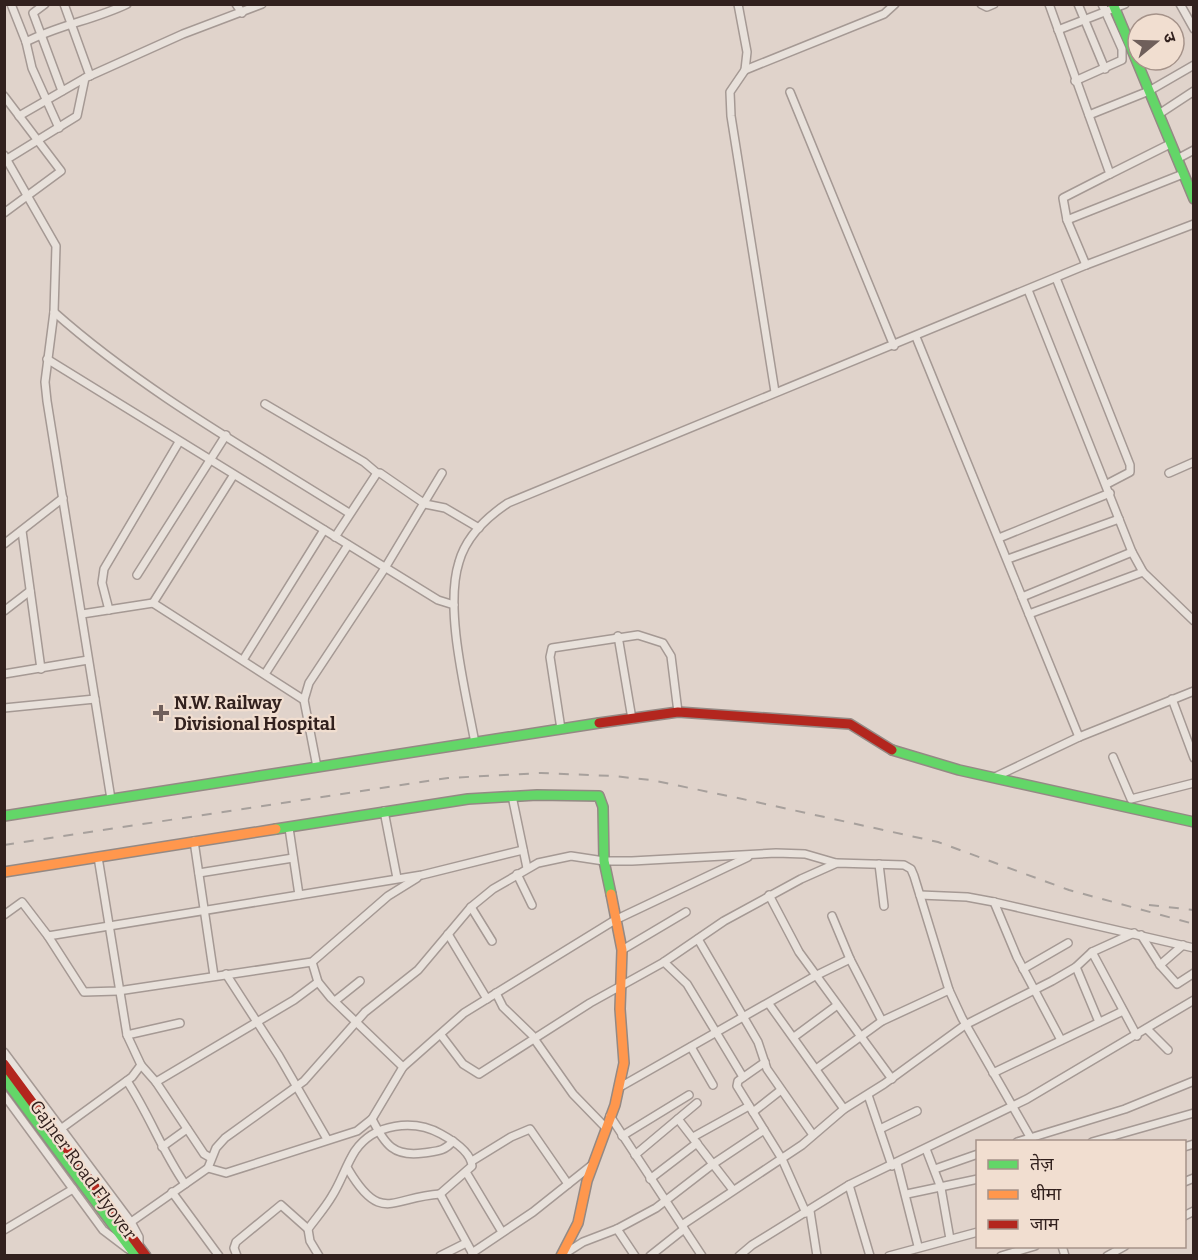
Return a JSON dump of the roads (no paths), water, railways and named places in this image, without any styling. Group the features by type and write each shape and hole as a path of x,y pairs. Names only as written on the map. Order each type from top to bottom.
{"street":[{"path":"11,4 26,42 32,68 59,128"},
{"path":"45,4 33,13 62,91"},
{"path":"64,4 88,77 77,116 40,140 6,158 29,194 56,246 54,312 47,359 47,401 111,799"},
{"path":"26,42 127,4"},
{"path":"236,4 242,13"},
{"path":"20,116 88,77 183,34 262,4"},
{"path":"738,4 747,46 745,70 730,92 731,116 775,392"},
{"path":"745,70 884,14 895,4"},
{"path":"981,4 987,7 994,4"},
{"path":"1049,4 1110,174"},
{"path":"1078,4 1105,69"},
{"path":"1058,30 1109,7 1125,4"},
{"path":"1180,4 1194,29"},
{"path":"1075,81 1117,64 1123,56 1109,7"},
{"path":"1109,7 1149,91 1192,194"},
{"path":"1089,115 1149,91 1194,65"},
{"path":"1159,114 1194,91"},
{"path":"790,92 894,346"},
{"path":"4,96 62,171 4,213"},
{"path":"1086,265 1067,220 1063,198 1170,144"},
{"path":"1177,159 1194,150"},
{"path":"1067,220 1183,174"},
{"path":"475,743 454,605 459,560 479,528 508,503 775,392 916,337 1086,265 1194,224"},
{"path":"1056,278 1130,465 1130,472 1125,477 1107,484"},
{"path":"1028,290 1107,484 1132,552 1143,572 1194,621"},
{"path":"54,312 104,353 226,435 350,513"},
{"path":"916,337 1079,737"},
{"path":"47,359 385,568 438,600 454,605"},
{"path":"265,404 364,462 425,504 445,508 479,528"},
{"path":"137,575 226,435"},
{"path":"109,610 102,583 104,569 179,442"},
{"path":"1169,473 1194,462"},
{"path":"335,537 377,473"},
{"path":"317,767 304,700 314,673 385,568 442,473"},
{"path":"153,603 233,476"},
{"path":"999,538 1110,492"},
{"path":"4,544 63,498"},
{"path":"1008,559 1119,519"},
{"path":"243,660 324,530"},
{"path":"22,531 41,669"},
{"path":"265,674 348,545"},
{"path":"1023,597 1132,552"},
{"path":"1029,614 1143,572"},
{"path":"4,611 30,591"},
{"path":"82,614 153,603 304,700"},
{"path":"561,729 550,657 552,648 618,636 646,635 663,643 671,656 678,712"},
{"path":"618,636 632,719"},
{"path":"4,674 88,660"},
{"path":"995,777 1079,737 1194,691"},
{"path":"4,708 95,699"},
{"path":"1172,699 1194,758"},
{"path":"4,816 678,712 850,724 899,753 1194,822"},
{"path":"1113,757 1131,799 1194,783"},
{"path":"512,796 527,868"},
{"path":"4,872 384,811 512,796 598,796 603,807 604,861 622,950 620,1009 625,1040 620,1087 592,1165 578,1223 561,1256"},
{"path":"384,811 397,878"},
{"path":"289,828 299,895"},
{"path":"194,841 214,976"},
{"path":"48,936 422,875 523,850"},
{"path":"131,1222 208,1168 211,1158 225,1138 298,1087 364,1011 418,969 471,907 527,868 571,856 604,861 805,854 837,863 904,865 911,869 949,990 964,1025 1032,1139 1125,1108 1194,1081"},
{"path":"208,1168 226,1173 327,1139 347,1136 372,1119 403,1067 455,1020 615,920 753,855"},
{"path":"98,857 118,991 127,1035 141,1065 156,1082 204,1154 211,1158"},
{"path":"199,873 293,858"},
{"path":"441,1035 463,1064 479,1074 533,1037 664,962 769,895 837,863"},
{"path":"879,864 884,906"},
{"path":"517,874 532,905"},
{"path":"4,915 22,902 48,936 84,992 118,991 312,962 388,896 422,875"},
{"path":"769,895 799,952 815,976 892,1079"},
{"path":"920,895 967,897 994,902 1107,930 1137,934 1194,948"},
{"path":"994,902 1023,969 1062,1040"},
{"path":"471,907 492,941"},
{"path":"622,950 686,912"},
{"path":"832,916 850,959 882,1021"},
{"path":"448,934 487,999"},
{"path":"650,1256 683,1227 733,1190 782,1159 844,1109 892,1079 964,1025 1076,967 1092,952 1137,934"},
{"path":"1137,934 1177,984 1194,973"},
{"path":"698,939 763,1051 765,1062 781,1090 813,1135"},
{"path":"1023,969 1068,944"},
{"path":"1160,965 1183,945"},
{"path":"1092,952 1137,1036"},
{"path":"620,1087 815,976 850,959"},
{"path":"312,962 318,982 403,1067"},
{"path":"664,962 687,984 742,1077"},
{"path":"1076,967 1099,1022"},
{"path":"226,974 298,1087 327,1139"},
{"path":"335,1001 360,981"},
{"path":"156,1082 309,991 318,982"},
{"path":"816,1069 882,1021 949,990"},
{"path":"496,993 502,1007 533,1037 573,1094 606,1128"},
{"path":"739,1256 752,1245 849,1185 1014,1106 1137,1036 1194,1000"},
{"path":"769,1004 844,1109"},
{"path":"794,1037 836,1006"},
{"path":"993,1073 1124,1011"},
{"path":"127,1035 180,1023"},
{"path":"1147,1029 1168,1050"},
{"path":"691,1047 713,1085"},
{"path":"4,1052 131,1222 139,1237 136,1251 118,1244 103,1230 4,1095"},
{"path":"765,1062 742,1077 737,1086 782,1159 808,1212 817,1256"},
{"name":"Gajner Road Flyover","path":"4,1064 136,1251 146,1256"},
{"path":"62,1128 127,1081 138,1072 141,1065"},
{"name":"Gajner Road Flyover","path":"4,1078 127,1237"},
{"path":"127,1081 151,1119 162,1147 184,1184"},
{"path":"650,1179 695,1140 781,1090"},
{"path":"622,1136 689,1095"},
{"path":"868,1095 907,1194 918,1246"},
{"path":"635,1155 697,1102"},
{"path":"880,1129 917,1111"},
{"path":"1099,1140 1194,1113"},
{"path":"610,1116 702,1256"},
{"path":"372,1119 392,1148 406,1155 439,1152 453,1141"},
{"path":"678,1119 733,1190"},
{"path":"308,1229 348,1169 356,1150 379,1132 411,1124 434,1130 453,1141 472,1161"},
{"path":"162,1147 187,1129"},
{"path":"472,1161 511,1137 530,1129 568,1184"},
{"path":"561,1256 590,1238 617,1229 666,1201 713,1164 764,1130"},
{"path":"926,1149 941,1188 950,1239"},
{"path":"935,1169 976,1155"},
{"path":"348,1169 362,1190 376,1202 400,1204 440,1194 472,1166 472,1161"},
{"path":"440,1194 473,1254 592,1165"},
{"path":"466,1172 502,1232"},
{"path":"907,1194 976,1179"},
{"path":"849,1185 870,1256"},
{"path":"4,1230 73,1188"},
{"path":"172,1192 219,1256"},
{"path":"227,1256 242,1236 281,1205 308,1229 310,1241 320,1256"},
{"path":"617,1229 635,1256"},
{"path":"889,1256 918,1246 976,1232"},
{"path":"440,1256 466,1243"},
{"path":"234,1248 237,1256"},
{"path":"1001,1255 1027,1248"},
{"path":"1107,1256 1121,1248"}],"railway":[{"path":"4,845 448,778 541,773 613,776 651,780 938,842 1069,890 1194,924"},
{"path":"1149,905 1194,910"}],"place":[{"name":"N.W. Railway Divisional Hospital","path":"161,713"}]}
